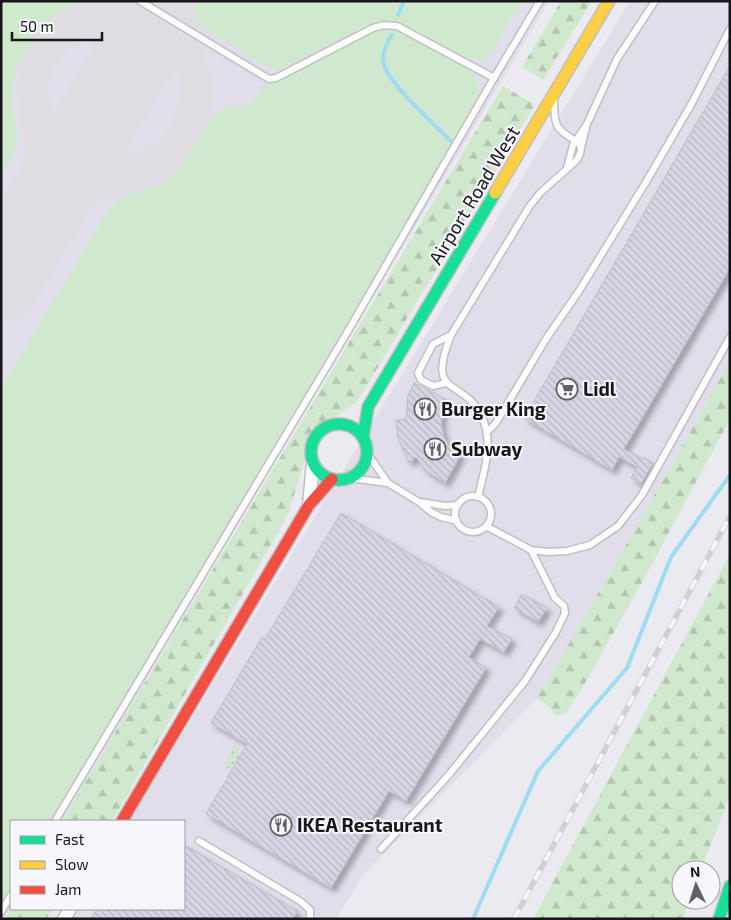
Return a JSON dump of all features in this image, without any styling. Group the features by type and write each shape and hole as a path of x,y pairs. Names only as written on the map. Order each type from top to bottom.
{"main road":[{"name":"Airport Road West","path":"363,438 368,407 609,1"},
{"name":"Airport Road West","path":"336,425 368,407"},
{"path":"336,425 352,428 363,438 367,453 363,467 357,474 341,480 324,476 313,463 312,454 312,446 316,438 321,432 336,425"},
{"path":"123,820 308,505 332,479"},
{"path":"719,919 730,886"}],"street":[{"path":"308,505 313,463"}],"lane":[{"path":"140,1 269,79 276,78 373,28 384,25 397,26 494,78"},
{"path":"56,820 358,315 540,1"},
{"path":"567,168 576,141 587,124 617,59 655,1"},
{"path":"487,432 496,423 546,339 579,291 646,182 692,103 730,29"},
{"path":"553,95 557,125 561,131 576,141 581,147"},
{"path":"478,497 488,450 487,432 482,417 474,404 446,383 442,369 443,356 451,335 529,207 540,193 580,156 587,124"},
{"path":"446,383 433,386 421,380 418,373 433,344 451,335"},
{"path":"486,526 530,550 567,552 590,545 618,526 642,495 730,337"},
{"path":"367,453 388,483 441,518 457,521"},
{"path":"350,478 388,483"},
{"path":"466,497 478,497 484,500 490,509 489,521 486,526 481,530 470,531 460,526 455,516 458,505 466,497"},
{"path":"419,502 445,506 458,505"},
{"path":"381,849 447,777 519,688 556,632 565,613 564,606 555,598 530,550"},
{"path":"200,841 300,900 310,910 310,919"},
{"path":"1,912 10,898"}],"shaded area":[{"path":"1,1 549,1 63,820 10,820 10,909 4,919 1,919"},
{"path":"630,1 730,1 730,361 537,698 363,875 336,919 70,919 75,910 185,910 185,820 130,820"}],"green space":[{"path":"1,1 84,1 81,6 66,13 42,31 24,54 14,82 12,99 18,140 14,154 1,175"},
{"path":"151,1 526,1 513,15 494,49 480,61 466,58 453,52 413,30 400,25 386,23 371,24 276,72 200,25 197,29"},
{"path":"561,1 592,1 543,80 522,67"},
{"path":"385,29 397,30 467,68 478,84 477,100 472,113 51,820 10,820 10,889 1,903 1,388 110,207 124,198 164,181 175,173 193,150 205,124 221,109 238,105 251,106 263,84 274,82 375,31"},
{"path":"503,86 535,105 357,402 324,425 311,438 288,515 113,820 63,820"},
{"path":"730,361 730,419 639,588 581,690 566,713 556,716 547,705 537,698"},
{"path":"730,554 730,795 705,860 671,860 671,910 686,910 686,919 533,919"},
{"path":"234,746 243,752 232,770 223,766"},
{"path":"10,910 52,910 46,919 5,919"}],"building":[{"path":"730,66 730,268 624,449 653,463 641,484 631,478 637,467 619,457 612,470 524,418"},
{"path":"414,383 445,399 441,424 444,437 450,447 461,454 445,483 425,470 416,457 409,463 398,438 396,420 406,419 408,395"},
{"path":"341,513 499,607 487,626 512,639 504,652 480,639 469,657 486,668 406,801 389,791 331,888 206,814 247,744 211,723 262,637 265,639"},
{"path":"522,594 547,608 538,622 514,608"},
{"path":"185,846 297,911 293,919 91,919 96,910 185,910"}],"waterway":[{"path":"398,15 404,1"},
{"path":"392,35 383,57 388,74 413,104 451,141"},
{"path":"473,919 538,771 627,668 671,557 730,475"}],"taxiway":[{"path":"108,12 132,15 152,22 169,34 185,53 192,66 196,96 188,126 181,140 160,161 146,169 107,180 82,191 58,206 35,224 42,177 32,86 36,68 47,47 65,28 80,19 108,12"}],"runway":[{"path":"1,280 157,19"}],"railway":[{"path":"514,919 730,516"}],"traffic: fast":[{"path":"363,438 368,407 495,193"},
{"path":"339,424 354,429 362,437 367,452 362,467 354,475 339,480 324,475 316,467 311,452 316,437 324,429 339,424"},
{"path":"719,919 730,886"}],"traffic: slow":[{"path":"495,193 609,1"}],"traffic: jam":[{"path":"123,820 309,505 332,479"}],"place":[{"name":"Lidl","path":"567,389"},
{"name":"Burger King","path":"425,409"},
{"name":"Subway","path":"435,449"},
{"name":"IKEA Restaurant","path":"281,825"}]}
